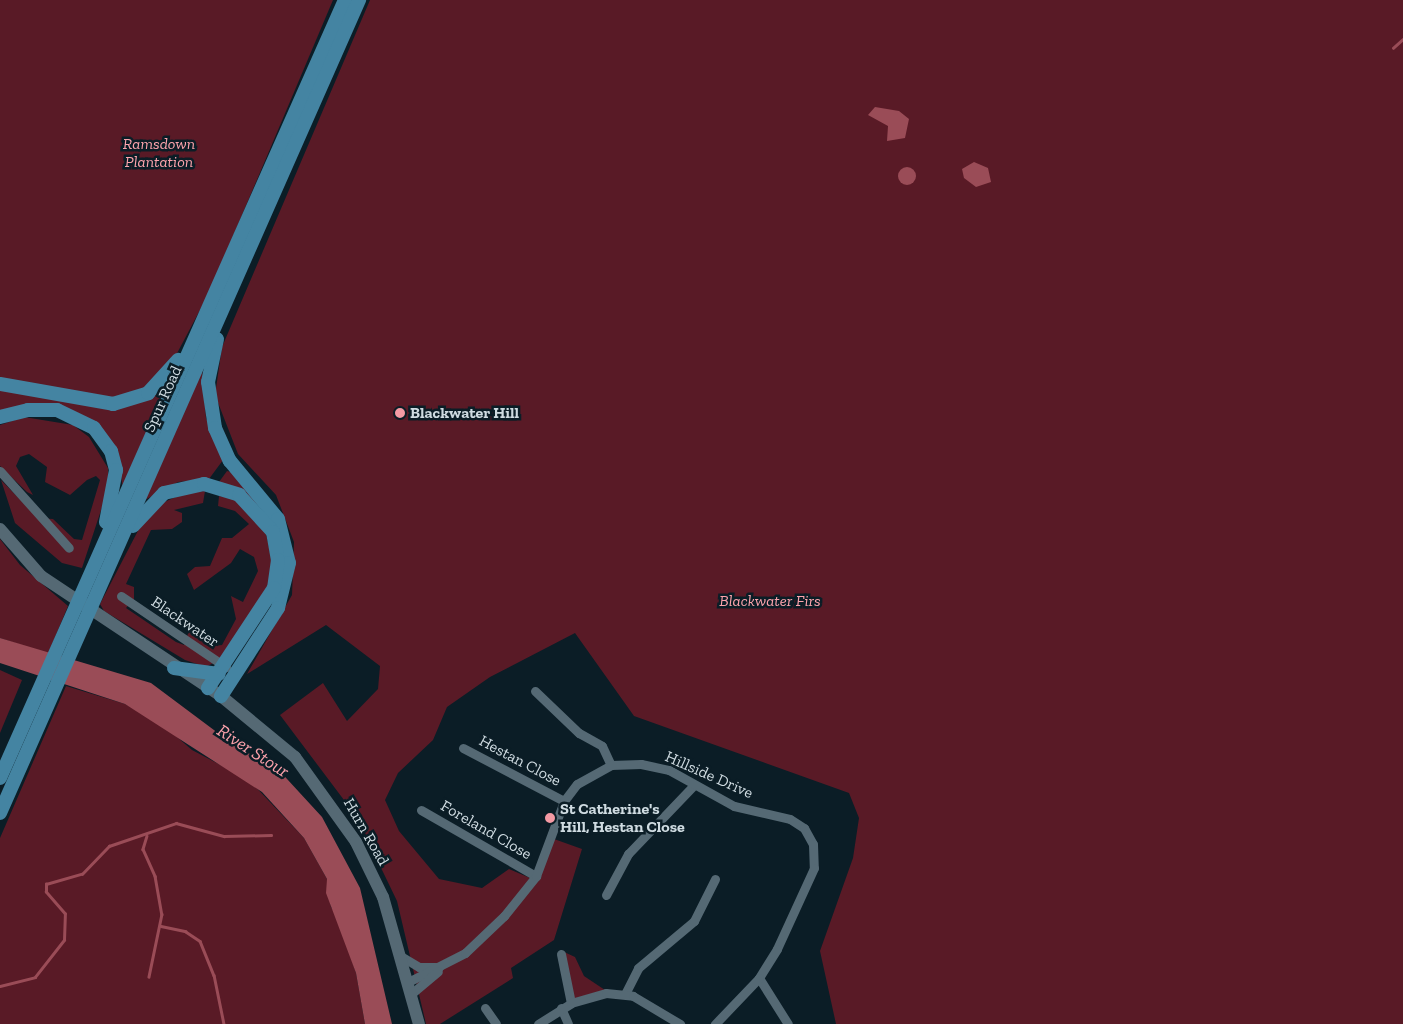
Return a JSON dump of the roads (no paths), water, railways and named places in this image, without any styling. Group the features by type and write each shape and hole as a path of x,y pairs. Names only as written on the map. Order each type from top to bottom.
{"highway":[{"name":"Spur Road","path":"72,634 93,570 345,0"},
{"name":"Spur Road","path":"0,813 44,698 72,634 108,567 360,0"},
{"path":"208,688 226,671 278,608 289,563 278,519 230,461 211,415 210,363 228,297"},
{"path":"0,384 101,403 140,397 171,371 211,300"},
{"path":"0,418 28,410 64,412 89,424 106,442 117,480 93,570"},
{"path":"108,567 144,511 174,489 193,484 222,487 253,505 276,541 277,578 262,612 226,671 221,696"},
{"path":"174,668 226,671"},
{"name":"Spur Road","path":"0,778 44,698"}],"main road":[{"name":"Hurn Road","path":"0,528 17,553 51,584 174,668 221,696 295,757 336,812 383,897 419,1024"}],"street":[{"path":"0,471 69,548"},
{"name":"Blackwater","path":"121,596 226,671"},
{"path":"409,988 472,947 536,876 564,801 577,784 611,765 602,746 579,733 535,691"},
{"name":"Hestan Close","path":"463,748 564,801"},
{"name":"Hillside Drive","path":"611,765 658,766 738,808 790,819 813,844 814,868 760,978 715,1024"},
{"path":"606,895 628,854 694,785"},
{"name":"Foreland Close","path":"421,810 536,876"},
{"path":"625,994 638,968 694,921 715,879"},
{"path":"560,954 571,1002"},
{"path":"400,955 419,967 442,968"},
{"path":"760,978 788,1024"},
{"path":"538,1024 571,1002 600,994 625,994 680,1024"},
{"path":"485,1008 496,1024"},
{"path":"561,1008 568,1024"}],"waterway":[{"path":"1393,48 1403,39"},
{"path":"0,986 35,977 64,940 65,914 46,892 46,884 82,874 109,846 176,823 224,836 271,835"},
{"path":"147,836 143,849 155,876 162,914 149,977"},
{"path":"161,926 185,931 200,941 214,975 224,1024"}],"place":[{"name":"Blackwater Hill","path":"400,413"},
{"name":"St Catherine's Hill, Hestan Close","path":"550,818"}],"park label":[{"name":"Ramsdown Plantation","path":"159,153"},
{"name":"Blackwater Firs","path":"770,601"}],"water label":[{"name":"River Stour","path":"253,751"}]}
